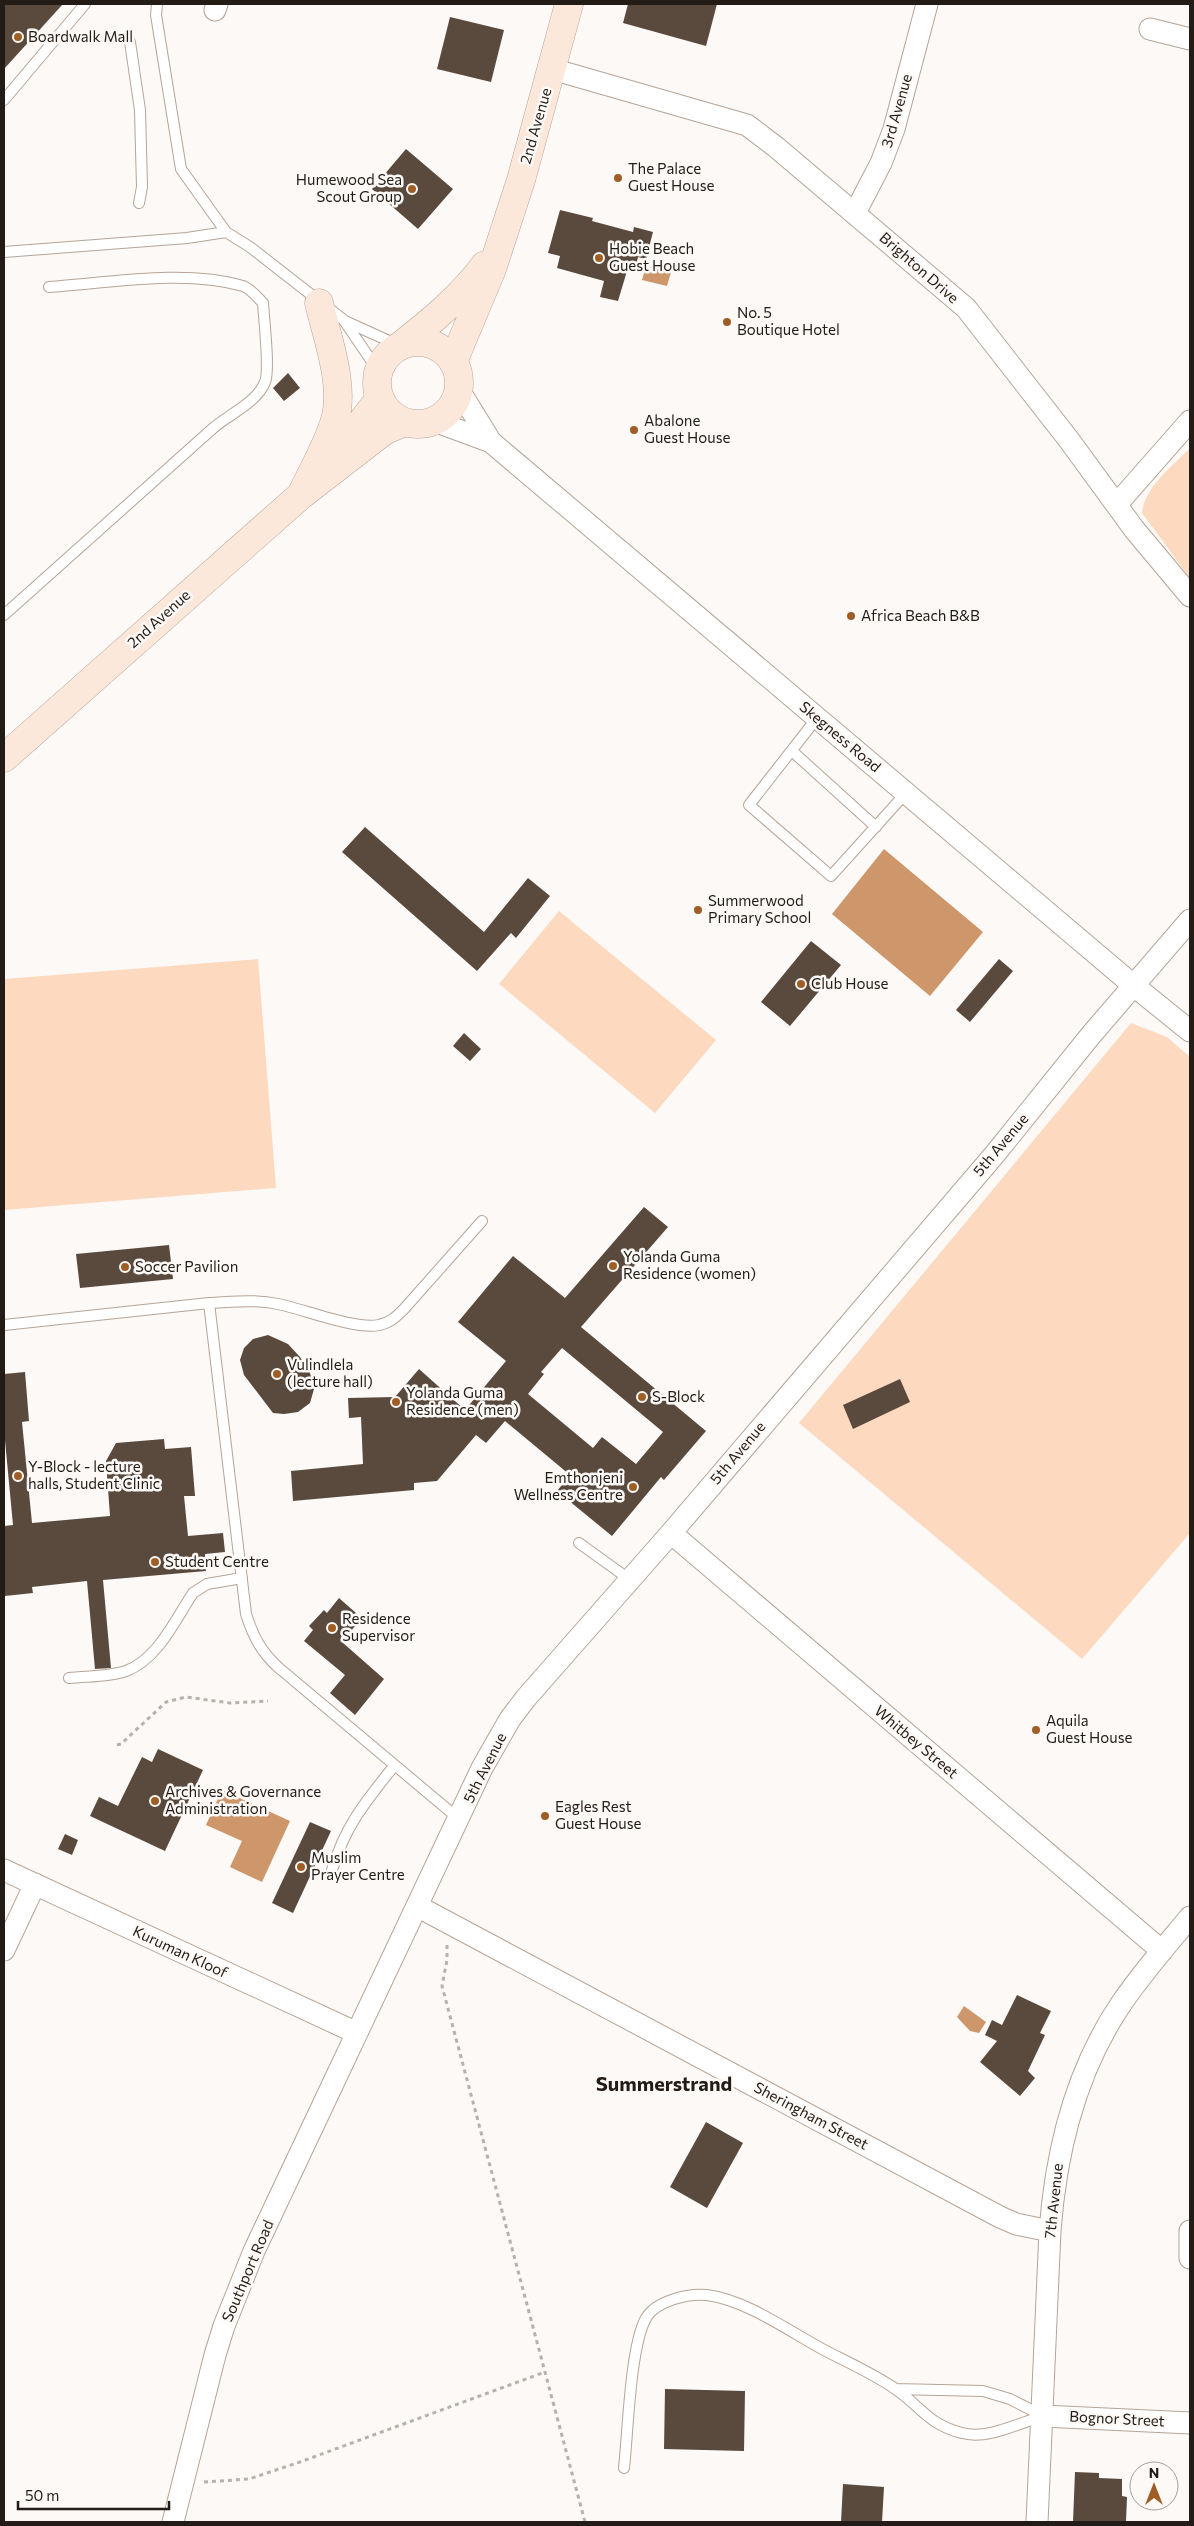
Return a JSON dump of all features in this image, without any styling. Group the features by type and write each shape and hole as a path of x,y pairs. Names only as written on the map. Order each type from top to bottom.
{"street":[{"name":"2nd Avenue","path":"453,362 498,248 521,180 569,4"},
{"name":"3rd Avenue","path":"855,212 881,163 894,129 926,4"},
{"path":"1150,30 1190,39"},
{"name":"Brighton Drive","path":"552,69 747,124 855,212 966,308 1117,504 1134,530 1190,596"},
{"name":"2nd Avenue","path":"400,346 428,324 468,286 498,248"},
{"path":"308,490 335,419 338,390 319,302"},
{"path":"411,343 430,344 446,352 453,362 460,380 459,390 450,408 434,421 424,424 406,422 390,413 379,385 386,357 400,346 411,343"},
{"name":"2nd Avenue","path":"308,490 379,385"},
{"name":"Skegness Road","path":"459,390 491,442 1132,985 1190,1031"},
{"name":"Skegness Road","path":"434,421 491,442"},
{"name":"2nd Avenue","path":"4,758 308,490 384,431 406,422"},
{"path":"1117,504 1190,422"},
{"name":"5th Avenue","path":"357,2033 482,1768 510,1719 584,1630 671,1533 995,1154 1132,985 1190,920"},
{"name":"Whitbey Street","path":"671,1533 1162,1951"},
{"name":"Kuruman Kloof","path":"4,1870 357,2033"},
{"path":"4,1950 35,1884"},
{"name":"Sheringham Street","path":"418,1906 1000,2217 1016,2224 1050,2231"},
{"name":"7th Avenue","path":"1037,2522 1050,2231 1053,2186 1061,2144 1084,2073 1119,2006 1162,1951 1189,1922"},
{"name":"Southport Road","path":"173,2522 215,2355 232,2306 254,2251 357,2033"},
{"path":"1190,2231 1190,2258"},
{"name":"Bognor Street","path":"1043,2416 1190,2423"}],"lane":[{"path":"4,100 85,4"},
{"path":"157,4 156,15 181,169 226,232 250,247 345,321 400,346"},
{"path":"130,42 138,84 140,110 142,187 139,203"},
{"path":"4,252 187,238 226,232"},
{"path":"4,615 161,477 213,428 259,393 266,380 263,303 245,286 203,280 152,279 49,287"},
{"path":"345,321 379,385"},
{"path":"817,718 749,805 831,876 906,793"},
{"path":"792,751 876,827"},
{"path":"4,1325 209,1303 256,1301 277,1304 362,1325 380,1325 391,1321 404,1309 482,1220"},
{"path":"209,1303 246,1614 251,1631 268,1658 459,1819"},
{"path":"580,1543 629,1579"},
{"path":"69,1678 112,1674 137,1666 155,1651 193,1593 200,1587 242,1578"},
{"path":"332,1870 346,1832 364,1804 394,1766"},
{"path":"624,2468 636,2349 643,2325 650,2312 675,2299 707,2295 738,2303 895,2388 934,2423 965,2434 994,2431 1043,2416"},
{"path":"895,2388 983,2391 1010,2399 1043,2416"}],"path":[{"path":"117,1745 121,1744 166,1702 186,1697 230,1703 268,1702"},
{"path":"447,1922 447,1960 442,1986 585,2522"},
{"path":"182,2484 248,2478 266,2473 545,2372"}],"shaded area":[{"path":"646,266 671,272 667,286 642,280"},
{"path":"1190,448 1190,578 1142,513 1148,494 1160,478"},
{"path":"884,849 983,932 930,996 832,914"},
{"path":"559,911 716,1040 655,1113 499,984"},
{"path":"258,959 276,1188 4,1210 4,979"},
{"path":"1131,1023 1167,1037 1190,1057 1190,1533 1082,1659 799,1423"},
{"path":"222,1790 290,1821 262,1882 230,1867 242,1841 206,1825"},
{"path":"964,2006 986,2022 979,2033 970,2031 957,2017"}],"building":[{"name":"Boardwalk Mall","path":"4,4 63,4 4,69"},
{"path":"628,4 717,4 706,46 623,23"},
{"path":"450,17 504,30 491,82 437,69"},
{"name":"Humewood Sea Scout Group","path":"406,149 453,189 418,229 372,189"},
{"name":"Hobie Beach Guest House","path":"560,210 593,218 592,221 633,232 634,227 653,232 646,259 638,257 634,273 627,271 618,301 600,297 604,281 557,268 560,256 548,253"},
{"path":"288,373 300,388 284,401 273,388"},
{"path":"365,827 484,932 528,878 550,896 516,938 511,933 477,971 342,852"},
{"name":"Club House","path":"811,941 841,965 790,1026 761,1002"},
{"path":"999,959 1013,971 970,1022 956,1010"},
{"path":"464,1033 481,1049 470,1061 453,1046"},
{"path":"644,1207 668,1227 581,1327 706,1431 664,1480 661,1477 612,1536 557,1491 570,1475 505,1421 486,1443 476,1435 437,1481 414,1483 414,1490 293,1501 291,1471 363,1464 361,1417 349,1418 348,1398 395,1397 419,1369 465,1410 506,1361 458,1322 513,1256 565,1298","holes":["562,1348 663,1432 636,1464 602,1437 593,1448 528,1394 544,1374 541,1372"]},
{"name":"Soccer Pavilion","path":"169,1245 173,1279 80,1288 76,1254"},
{"name":"Vulindlela (lecture hall)","path":"268,1335 288,1344 300,1357 310,1373 314,1389 310,1403 298,1412 273,1413 244,1375 240,1360 244,1348 253,1339"},
{"path":"25,1372 29,1421 22,1422 32,1523 110,1516 106,1461 116,1443 164,1439 165,1449 191,1447 195,1496 184,1496 188,1536 223,1533 225,1552 205,1554 206,1571 103,1580 111,1668 95,1669 87,1581 32,1587 33,1593 5,1596 4,1526 13,1525 4,1430 4,1374"},
{"path":"900,1379 910,1402 853,1429 843,1405"},
{"path":"339,1598 356,1613 350,1621 355,1626 342,1642 384,1679 355,1715 330,1693 345,1675 304,1641 313,1630 309,1626 324,1610 327,1613"},
{"name":"Archives & Governance Administration","path":"158,1749 203,1770 165,1851 90,1816 99,1797 118,1806 142,1757 152,1762"},
{"name":"Muslim Prayer Centre","path":"310,1822 331,1831 293,1913 272,1903"},
{"path":"65,1834 78,1840 72,1855 58,1849"},
{"path":"1017,1995 1051,2011 1040,2033 1045,2035 1028,2071 1035,2078 1020,2096 980,2062 997,2041 985,2035 992,2020 1002,2025"},
{"path":"706,2122 743,2143 707,2208 670,2187"},
{"path":"665,2389 745,2391 744,2451 664,2449"},
{"path":"1075,2472 1099,2473 1099,2478 1122,2479 1122,2496 1127,2497 1126,2522 1073,2522"},
{"path":"843,2484 884,2487 882,2522 841,2522"}],"place":[{"name":"Boardwalk Mall","path":"18,37"},
{"name":"The Palace Guest House","path":"618,178"},
{"name":"Humewood Sea Scout Group","path":"412,189"},
{"name":"Hobie Beach Guest House","path":"599,258"},
{"name":"No. 5 Boutique Hotel","path":"727,322"},
{"name":"Abalone Guest House","path":"634,430"},
{"name":"Africa Beach B&B","path":"851,616"},
{"name":"Summerwood Primary School","path":"698,910"},
{"name":"Club House","path":"801,984"},
{"name":"Yolanda Guma Residence (women)","path":"613,1266"},
{"name":"Soccer Pavilion","path":"125,1267"},
{"name":"Vulindlela (lecture hall)","path":"277,1374"},
{"name":"S-Block","path":"642,1397"},
{"name":"Yolanda Guma Residence (men)","path":"396,1402"},
{"name":"Y-Block - lecture halls, Student Clinic","path":"18,1476"},
{"name":"Emthonjeni Wellness Centre","path":"633,1487"},
{"name":"Student Centre","path":"155,1562"},
{"name":"Residence Supervisor","path":"332,1628"},
{"name":"Aquila Guest House","path":"1036,1730"},
{"name":"Archives & Governance Administration","path":"155,1801"},
{"name":"Eagles Rest Guest House","path":"545,1816"},
{"name":"Muslim Prayer Centre","path":"301,1867"}],"district":[{"name":"Summerstrand","path":"664,2084"}]}
